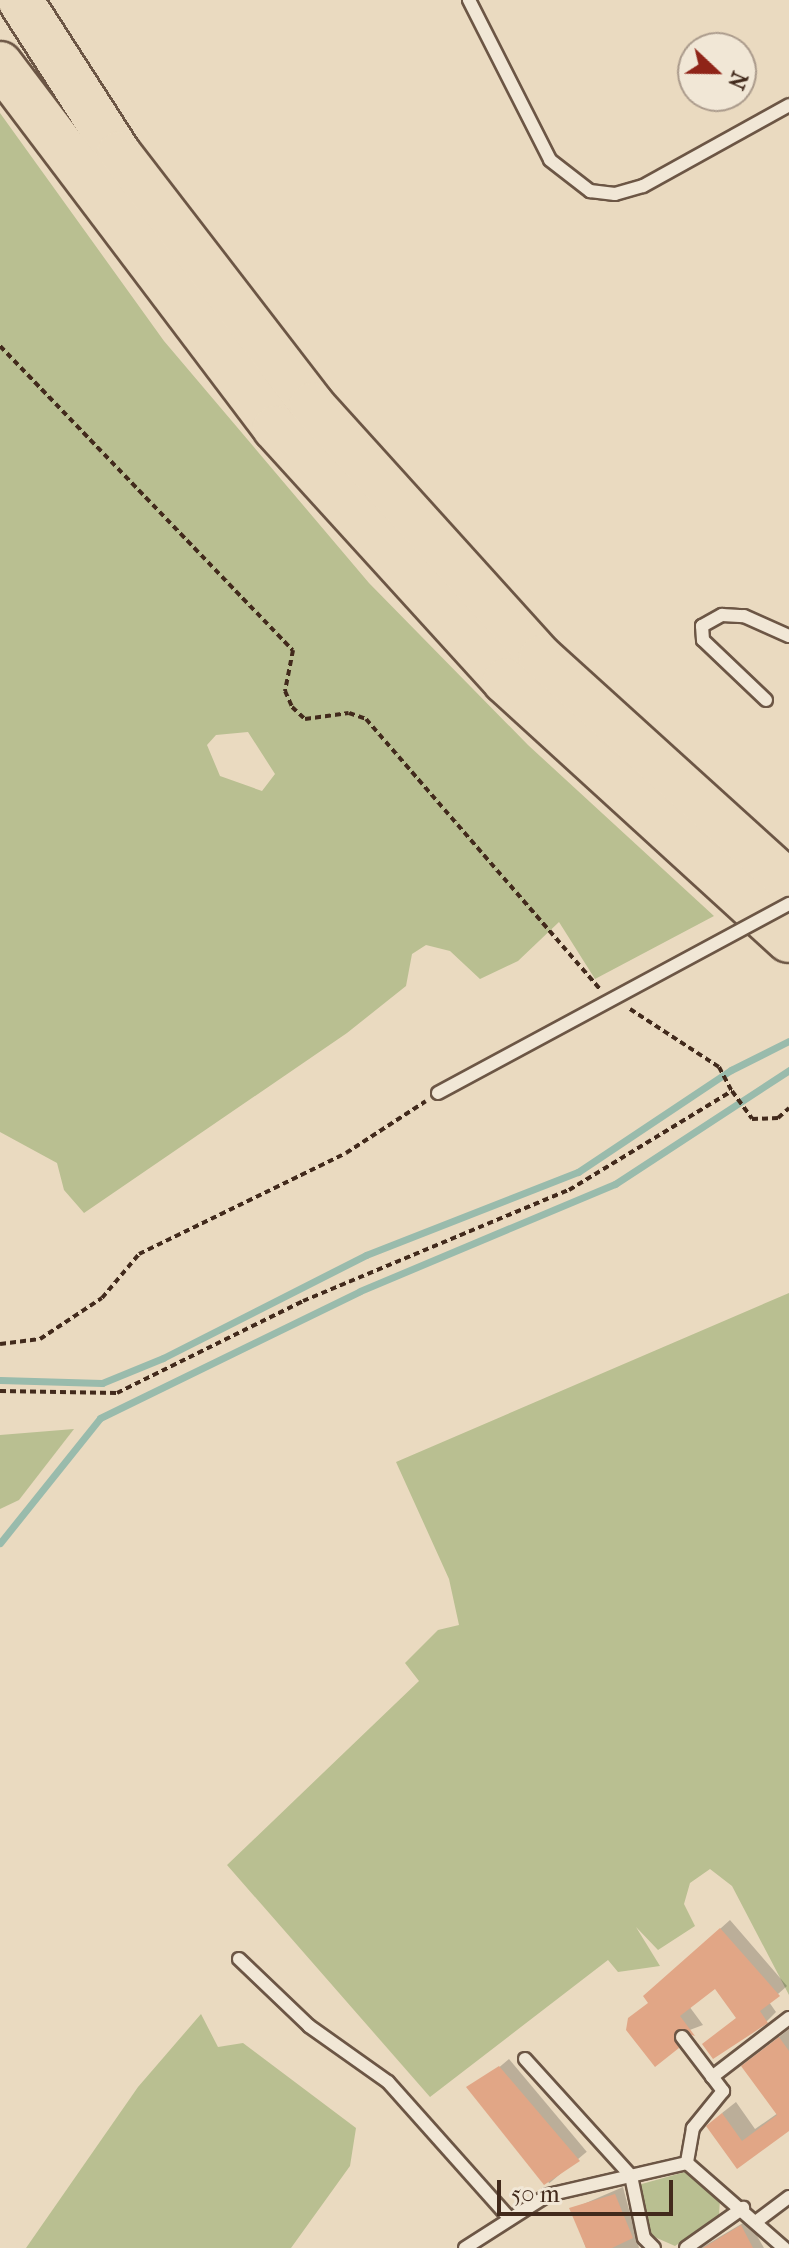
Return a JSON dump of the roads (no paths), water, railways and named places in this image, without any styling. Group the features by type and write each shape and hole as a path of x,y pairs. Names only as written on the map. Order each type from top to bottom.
{"highway":[{"path":"20,0 119,154 312,405 541,658 789,883"},
{"path":"0,64 286,440 505,681 789,940"}],"lane":[{"path":"469,0 550,160 590,191 615,194 643,186 789,105"},
{"path":"766,700 703,640 702,626 722,615 744,616 789,636"},
{"path":"438,1093 789,904"},
{"path":"239,1959 309,2026 388,2082 510,2219"},
{"path":"712,2077 789,2018"},
{"path":"682,2037 723,2091 693,2128 687,2163"},
{"path":"525,2059 631,2176 644,2238 654,2248"},
{"path":"465,2248 548,2195 687,2163"},
{"path":"687,2163 743,2208 784,2248"},
{"path":"757,2221 789,2197"},
{"path":"686,2248 743,2208"}],"waterway":[{"path":"0,1380 102,1383 163,1358 366,1255 578,1172 731,1070 789,1041"},
{"path":"0,1543 100,1418 360,1291 615,1184 789,1070"}]}
